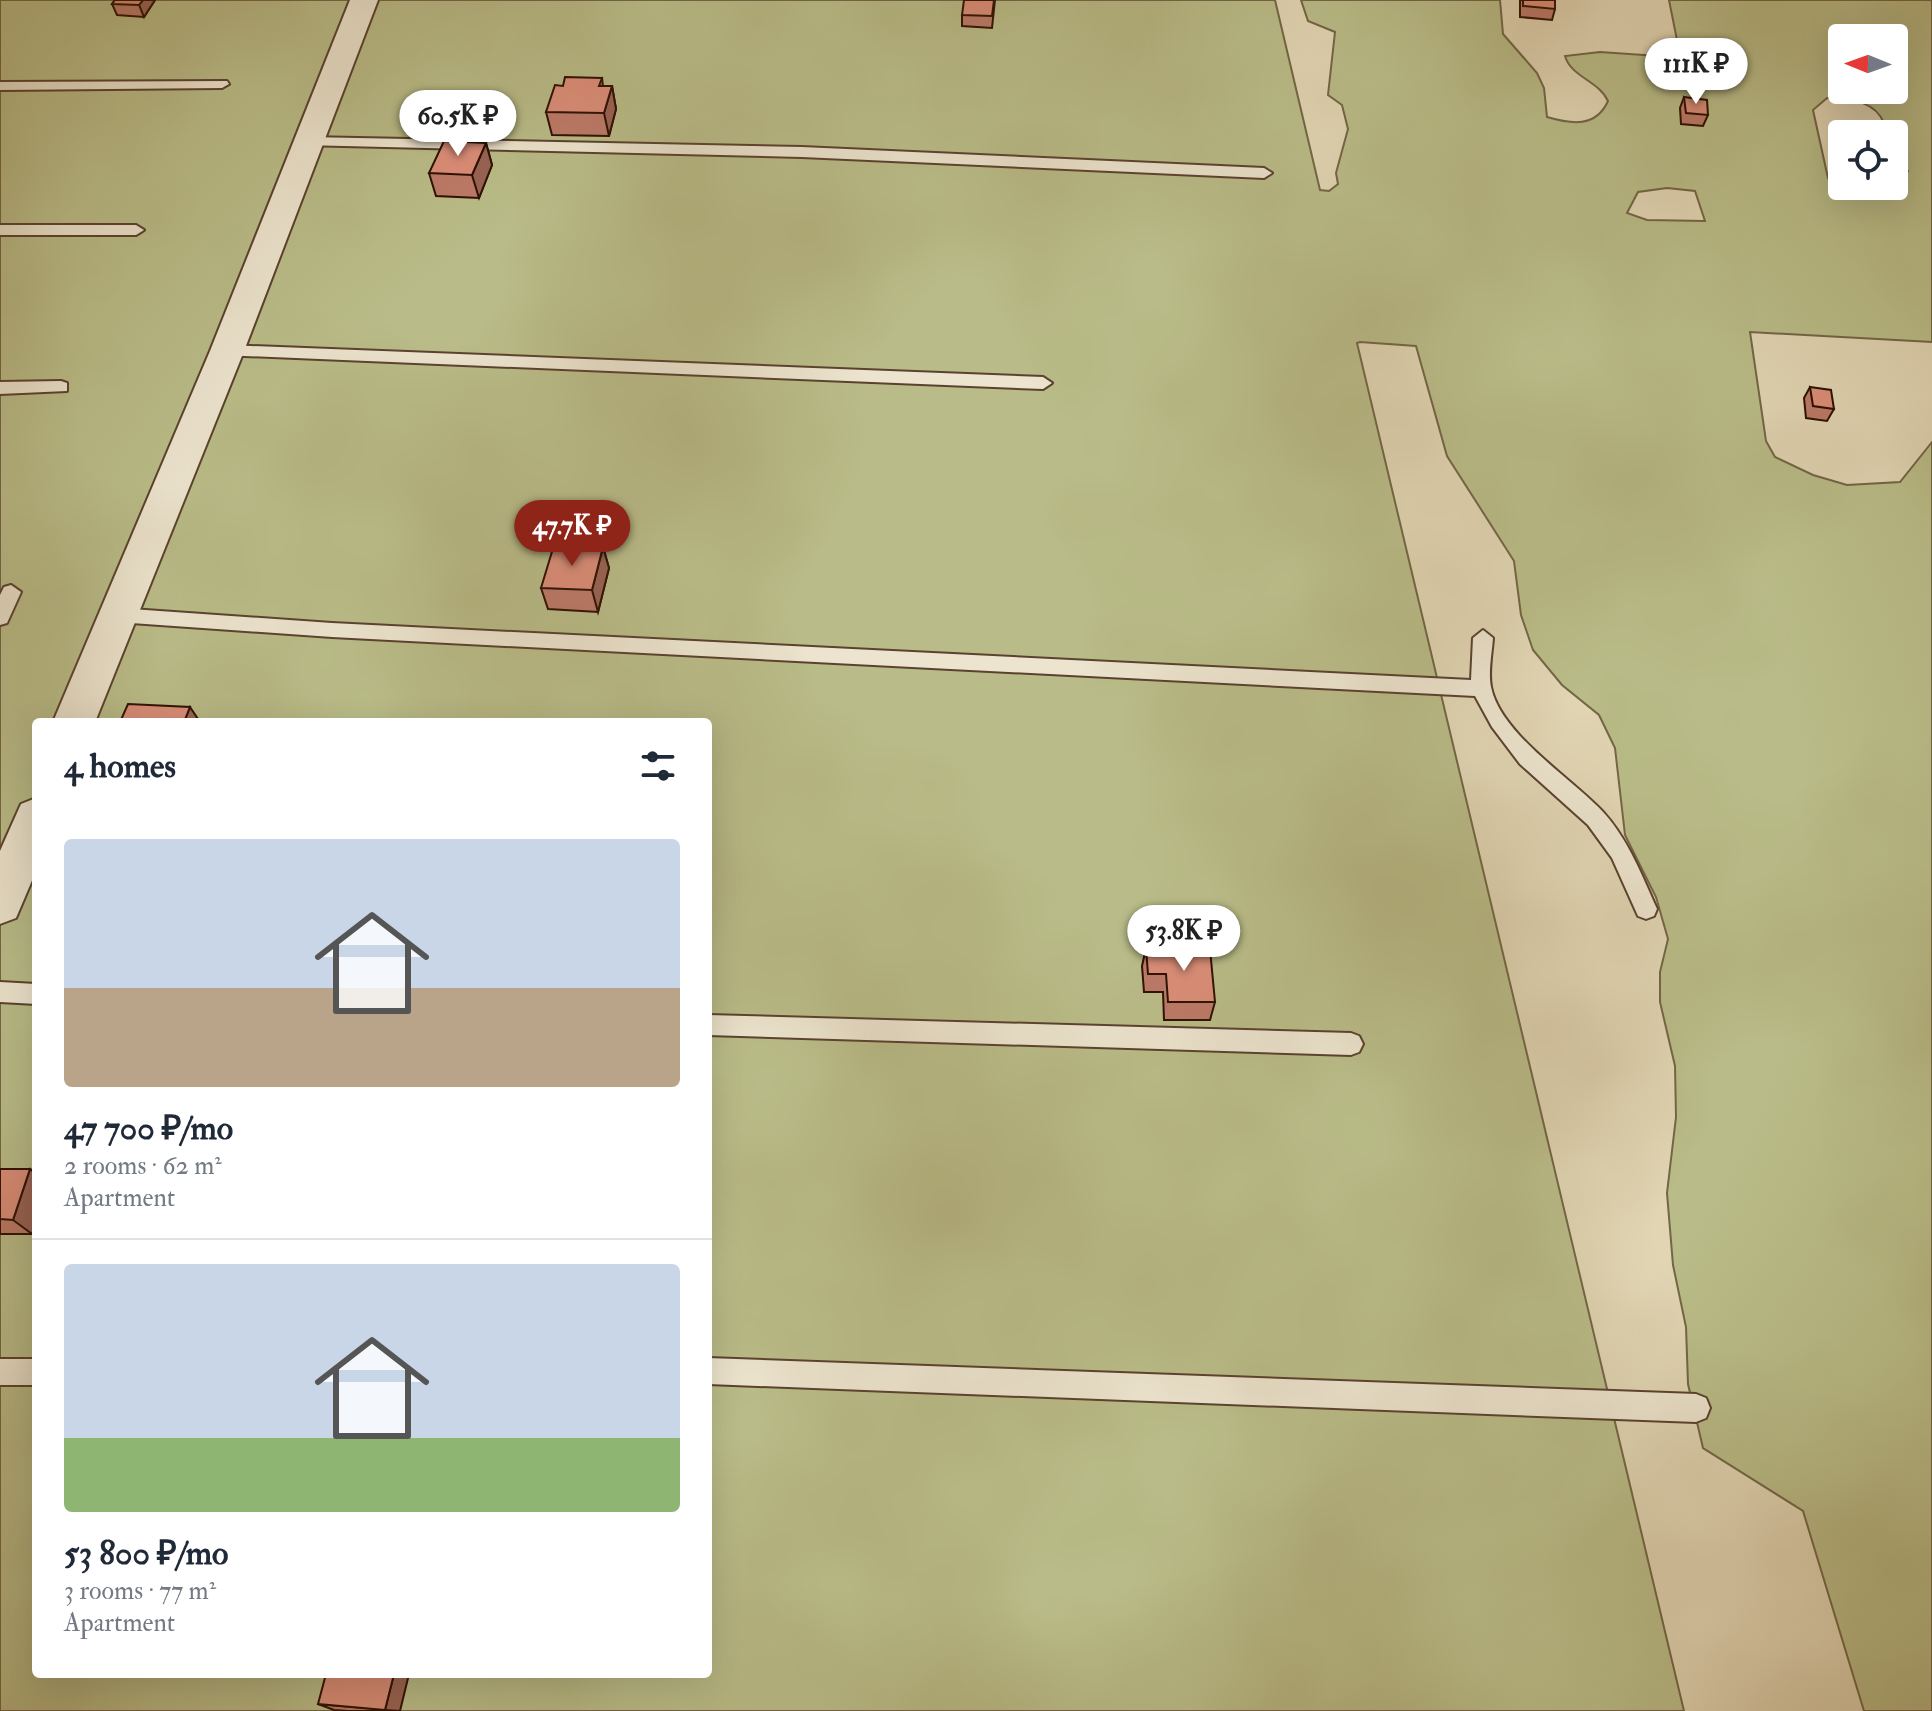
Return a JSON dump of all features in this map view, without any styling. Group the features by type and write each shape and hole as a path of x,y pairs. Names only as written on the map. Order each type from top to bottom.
{"street":[{"path":"76,718 227,351 364,0"},
{"path":"0,905 32,826"}],"lane":[{"path":"0,86 222,84"},
{"path":"307,142 802,152 1264,173"},
{"path":"0,230 136,230"},
{"path":"227,351 1043,383"},
{"path":"0,388 61,387"},
{"path":"0,618 11,592"},
{"path":"117,615 332,630 1481,688"},
{"path":"1483,638 1481,688 1499,721 1527,758 1596,819 1621,853 1646,909"},
{"path":"0,992 32,994"},
{"path":"712,1025 1351,1044"},
{"path":"712,1371 1696,1408"},
{"path":"0,1372 32,1372"}],"green space":[{"path":"0,0 1275,0 1320,190 1329,191 1338,184 1336,173 1348,129 1342,105 1328,95 1335,32 1308,21 1301,0 1500,0 1503,34 1537,73 1544,88 1547,117 1582,122 1597,116 1608,101 1598,88 1573,69 1565,56 1600,52 1658,56 1677,40 1669,0 1932,0 1932,342 1750,332 1766,441 1775,457 1813,475 1847,485 1900,482 1932,442 1932,1711 1864,1711 1803,1511 1703,1448 1688,1384 1686,1327 1673,1265 1667,1193 1676,1117 1675,1066 1660,1002 1660,972 1668,939 1656,897 1625,835 1615,748 1599,715 1562,685 1533,650 1521,615 1514,561 1447,456 1416,346 1357,343 1684,1711 0,1711","holes":["1828,24 1908,24 1908,104 1865,104 1874,109 1882,120 1908,120 1908,200 1828,200 1828,178 1813,110 1828,98","1667,188 1695,191 1705,221 1647,220 1627,213 1638,192"]}],"building":[{"path":"115,0 143,0 139,5 112,4"},
{"path":"964,0 994,0 992,16 962,15"},
{"path":"1523,0 1555,0 1555,9 1523,6"},
{"path":"565,77 602,78 599,86 612,86 604,113 546,112 555,85 563,86"},
{"path":"1684,97 1707,100 1708,115 1686,113"},
{"path":"444,141 486,143 472,175 429,173"},
{"path":"1810,387 1831,390 1834,409 1813,406"},
{"path":"554,545 603,547 592,590 541,588"},
{"path":"128,704 190,707 186,718 122,718"},
{"path":"1146,948 1210,949 1215,1002 1168,1002 1166,974 1148,974"},
{"path":"0,1169 30,1169 13,1220 0,1219"},
{"path":"325,1678 393,1678 385,1710 318,1704"}]}
